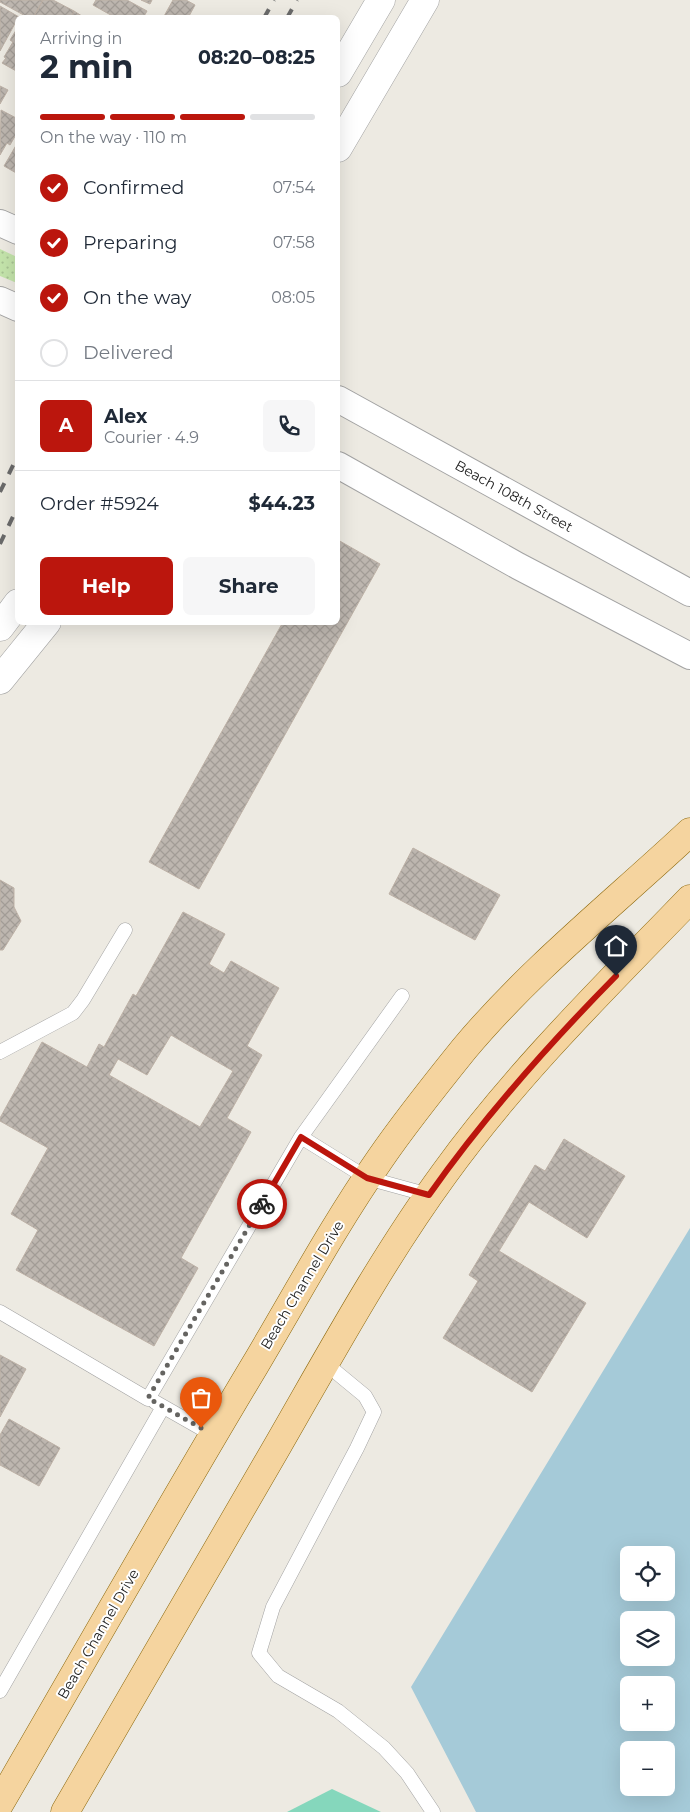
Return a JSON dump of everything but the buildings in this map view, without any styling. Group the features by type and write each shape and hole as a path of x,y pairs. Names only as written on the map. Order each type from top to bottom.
{"main road":[{"name":"Beach Channel Drive","path":"0,1803 213,1435 367,1178 432,1089 466,1047 502,1008 570,940 690,832"},
{"path":"65,1812 325,1363 385,1262 429,1195 480,1129 545,1051 690,899"}],"street":[{"path":"340,70 381,0"},
{"path":"340,145 425,0"},
{"path":"0,223 15,230"},
{"path":"0,300 15,307"},
{"name":"Beach 108th Street","path":"340,400 690,593"},
{"path":"340,466 509,561 690,656"},
{"path":"0,627 15,607"},
{"path":"0,680 45,625"}],"lane":[{"path":"0,1052 73,1013 83,1000 125,930"},
{"path":"148,1398 301,1137 402,996"},
{"path":"301,1137 367,1178 429,1195"},
{"path":"0,1312 213,1435"},
{"path":"325,1363 364,1396 374,1412 273,1607 259,1653 278,1676 338,1711 384,1748 407,1773 433,1812"},
{"path":"0,1691 163,1407"}],"green space":[{"path":"0,249 15,256 15,282 0,276"},
{"path":"332,1789 381,1812 287,1812"}],"water":[{"path":"690,1228 690,1812 476,1812 411,1687"}],"railway":[{"path":"266,15 274,0"},
{"path":"289,15 297,0"},
{"path":"0,492 15,461"},
{"path":"0,544 15,512"}],"way so far":[{"path":"201,1428 148,1398 262,1204"}],"route":[{"path":"262,1204 301,1137 367,1178 429,1195 514,1086 616,976"}]}
